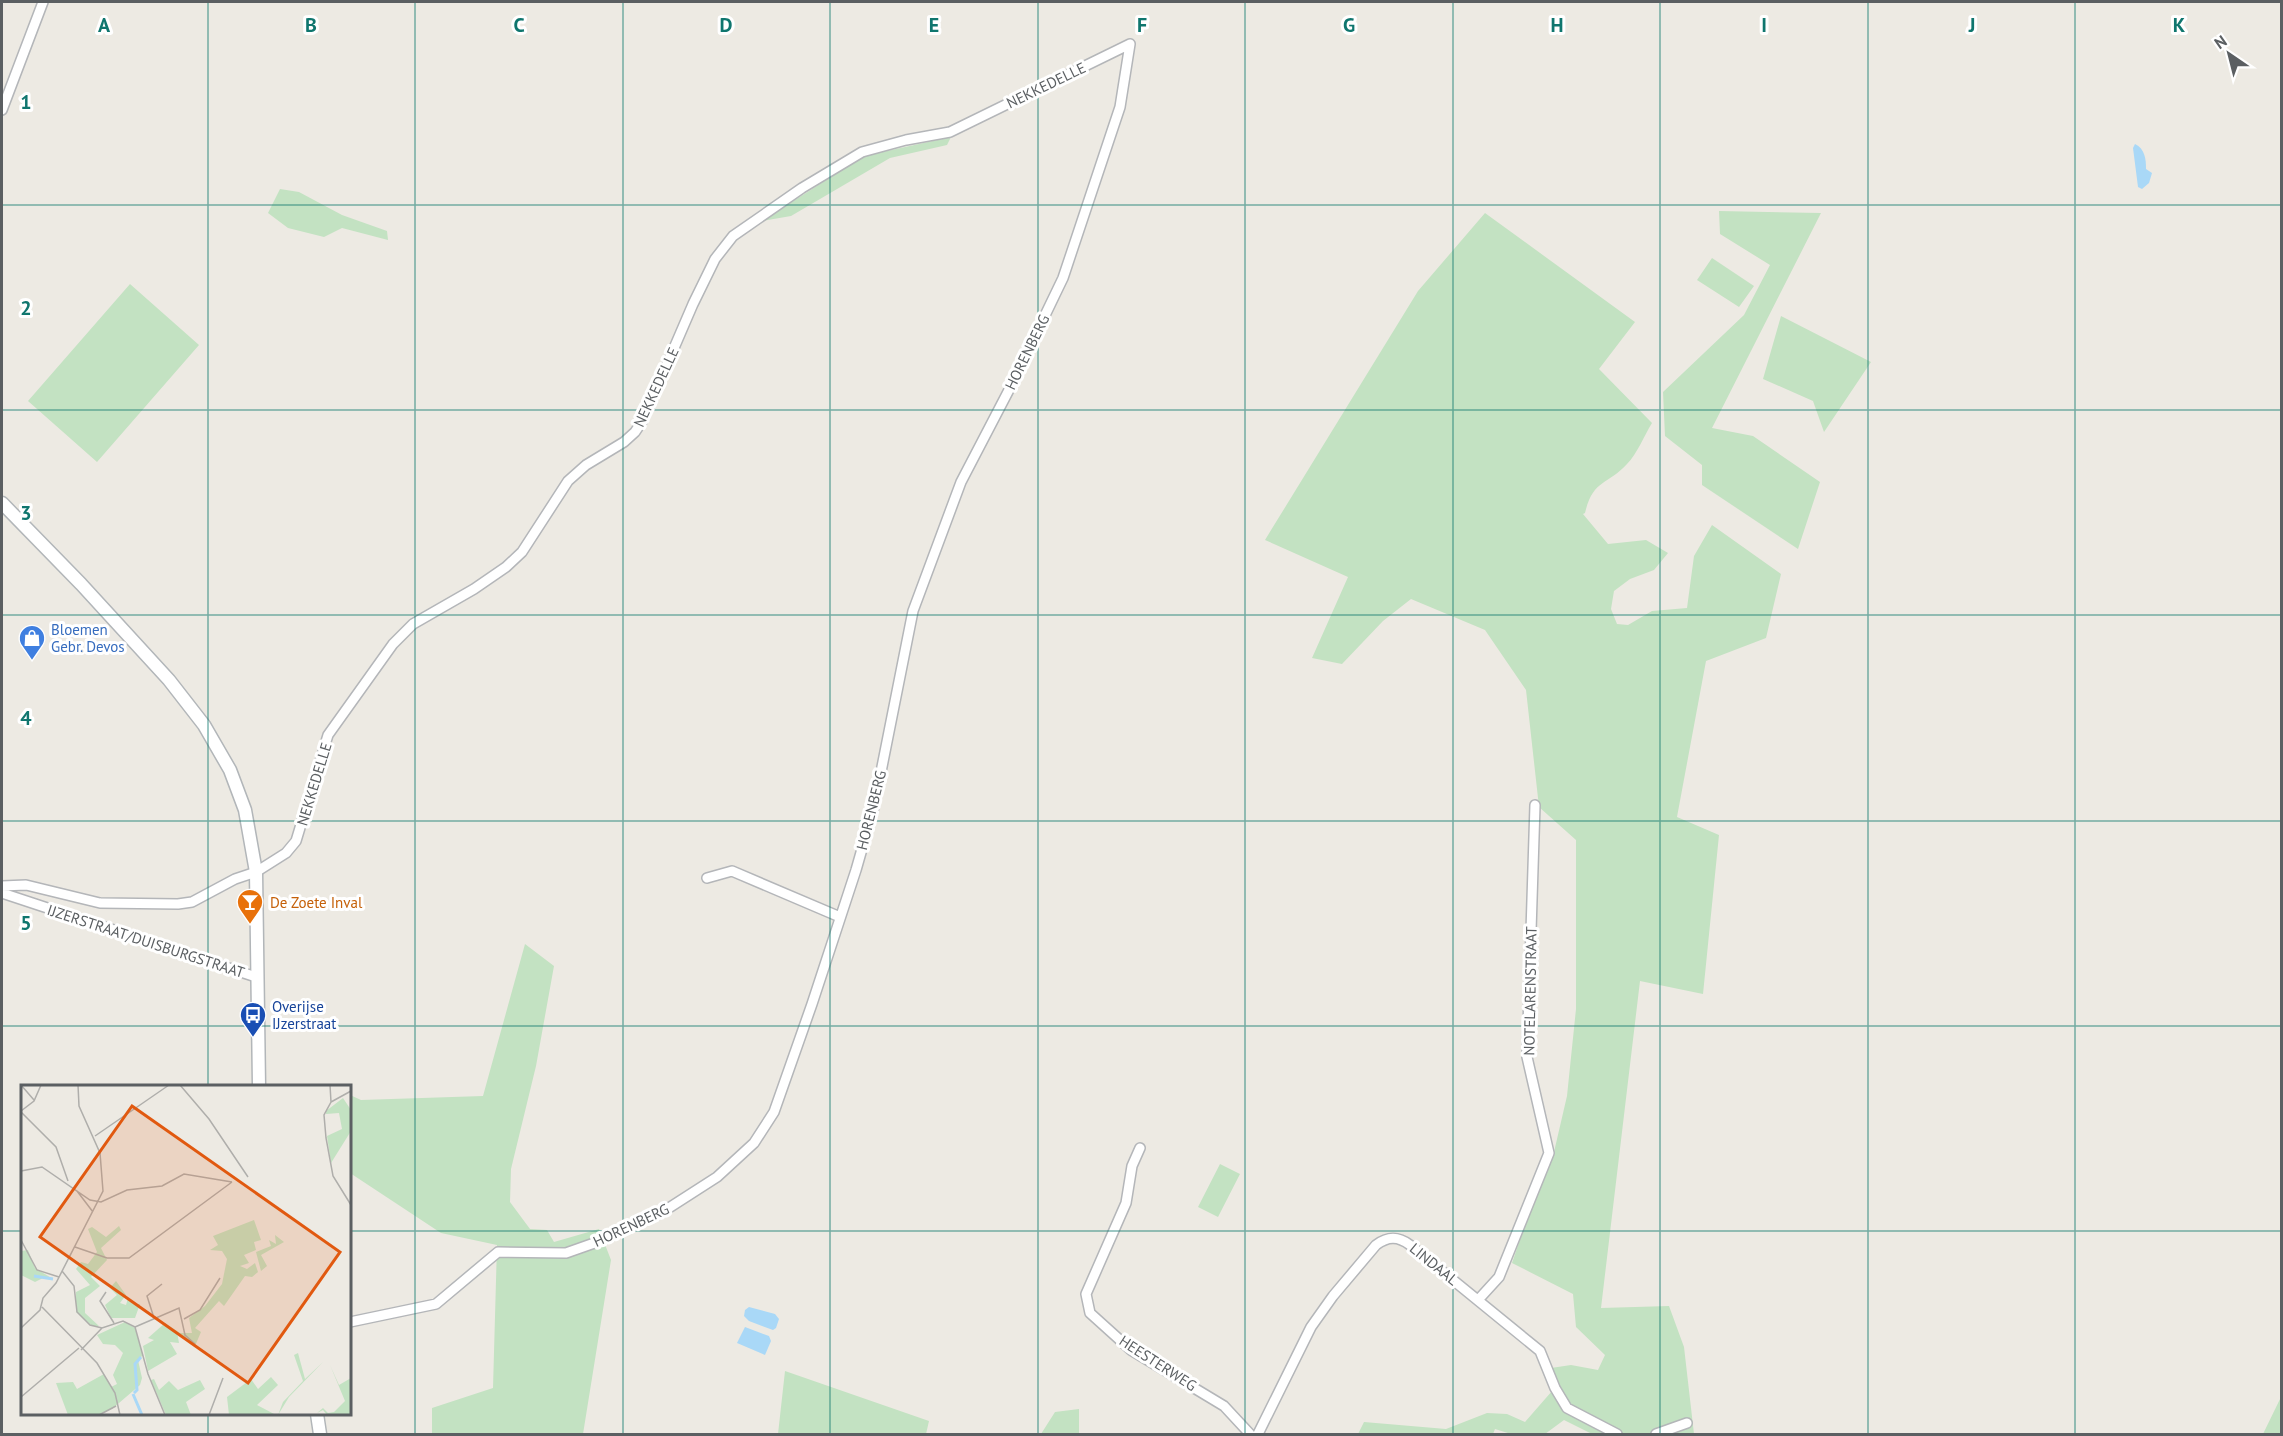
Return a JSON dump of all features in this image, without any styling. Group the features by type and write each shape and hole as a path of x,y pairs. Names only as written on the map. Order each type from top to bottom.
{"street":[{"path":"2,110 43,2"},
{"name":"NEKKEDELLE","path":"2,886 26,885 100,903 178,904 192,902 235,879 256,872 286,853 296,841 328,735 393,644 413,624 474,589 506,567 522,552 568,481 586,465 624,442 635,432 643,420 710,268 733,236 801,188 862,152 906,140 950,132 1130,44"},
{"name":"HORENBERG","path":"351,1322 436,1304 498,1252 566,1252 600,1241 661,1213 717,1177 754,1143 774,1112 790,1071 874,807 913,611 961,482 1011,386 1062,278 1120,107 1130,44"},
{"path":"2,504 81,584 169,680 204,725 230,770 244,810 256,872 259,1085"},
{"name":"NOTELARENSTRAAT","path":"1478,1300 1499,1277 1550,1153 1527,1057 1535,805"},
{"path":"706,878 732,871 840,917"},
{"name":"IJZERSTRAAT/DUISBURGSTRAAT","path":"2,893 256,977"},
{"name":"HEESTERWEG","path":"1140,1148 1132,1166 1126,1203 1086,1294 1090,1313 1131,1350 1224,1406 1250,1434"},
{"name":"LINDAAL","path":"1258,1434 1314,1322 1333,1296 1381,1241 1392,1238 1404,1240 1540,1351 1555,1389 1567,1408 1617,1434"},
{"path":"317,1415 320,1434"},
{"path":"1656,1434 1687,1424"}],"green space":[{"path":"951,137 947,145 890,158 791,216 762,221 864,156"},
{"path":"280,189 299,192 342,215 387,231 388,240 342,228 324,237 288,228 268,213"},
{"path":"1719,211 1821,213 1712,428 1753,436 1820,482 1798,549 1702,485 1702,465 1665,436 1663,392 1744,315 1770,265 1720,234"},
{"path":"1485,213 1635,322 1599,369 1652,423 1631,460 1597,488 1583,514 1608,544 1646,540 1668,553 1654,570 1630,579 1614,591 1611,609 1617,624 1628,625 1652,611 1687,608 1694,556 1712,525 1781,574 1766,638 1706,661 1677,817 1719,835 1703,994 1640,981 1601,1308 1669,1306 1684,1347 1694,1434 1592,1434 1564,1420 1545,1434 1511,1434 1495,1429 1493,1434 1358,1434 1364,1422 1446,1429 1487,1413 1507,1414 1525,1422 1559,1383 1551,1368 1571,1365 1598,1370 1605,1355 1576,1327 1573,1294 1512,1263 1537,1190 1554,1152 1567,1096 1576,1009 1576,840 1539,807 1526,690 1485,630 1411,599 1383,621 1342,664 1312,658 1348,577 1265,540 1418,291"},
{"path":"1712,258 1754,286 1739,307 1697,280"},
{"path":"130,284 199,345 97,462 28,401"},
{"path":"1781,316 1871,362 1824,432 1813,401 1763,379"},
{"path":"525,944 554,966 536,1066 511,1169 510,1202 530,1229 547,1230 554,1242 599,1229 611,1260 583,1434 432,1434 432,1408 493,1388 497,1245 441,1233 351,1174 351,1095 361,1100 483,1096"},
{"path":"1220,1164 1240,1174 1218,1217 1198,1207"},
{"path":"785,1371 929,1421 926,1434 778,1434"},
{"path":"2281,1397 2281,1434 2263,1434"},
{"path":"1079,1409 1079,1434 1041,1434 1055,1412"}],"water":[{"path":"2135,144 2143,151 2146,169 2152,173 2149,183 2142,189 2138,187 2133,148"},
{"path":"749,1307 775,1314 779,1319 776,1328 773,1330 749,1321 744,1316 745,1310"},
{"path":"745,1327 769,1336 771,1341 765,1355 737,1343"}],"place":[{"name":"Bloemen Gebr. Devos","path":"32,661"},
{"name":"De Zoete Inval","path":"250,925"},
{"name":"Overijse IJzerstraat","path":"253,1038"}]}
